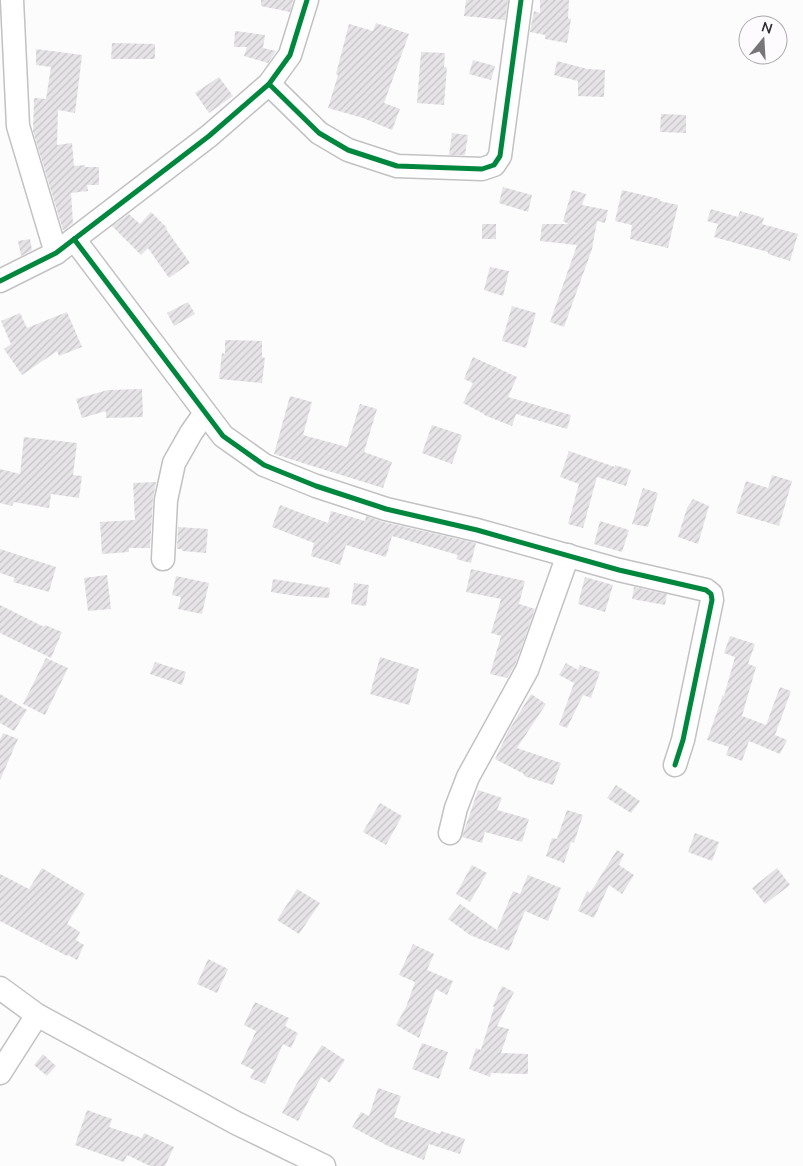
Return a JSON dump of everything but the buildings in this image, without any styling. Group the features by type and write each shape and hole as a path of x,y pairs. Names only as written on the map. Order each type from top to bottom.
{"street":[{"path":"12,0 7,58 18,126 56,253"},
{"path":"0,281 56,253 209,136 269,84 290,55 307,0"},
{"path":"269,84 319,133 348,150 397,166 482,169 494,165 500,156 521,0"},
{"path":"74,239 223,436 264,465 316,486 386,509 477,530 620,570 706,590 711,594 712,600 683,740 675,765"},
{"path":"163,559 166,500 174,463 191,432 205,413"},
{"path":"450,833 456,808 468,776 527,670 568,555"},
{"path":"0,988 37,1016 236,1123 324,1166"},
{"path":"0,1072 37,1016"}],"cycle path":[{"path":"0,281 56,253 209,136 269,84 290,55 307,0"},
{"path":"269,84 319,133 348,150 397,166 482,169 494,165 500,156 521,0"},
{"path":"74,239 223,436 264,465 316,486 386,509 477,530 619,570 706,590 711,594 712,600 683,740 675,765"}]}
